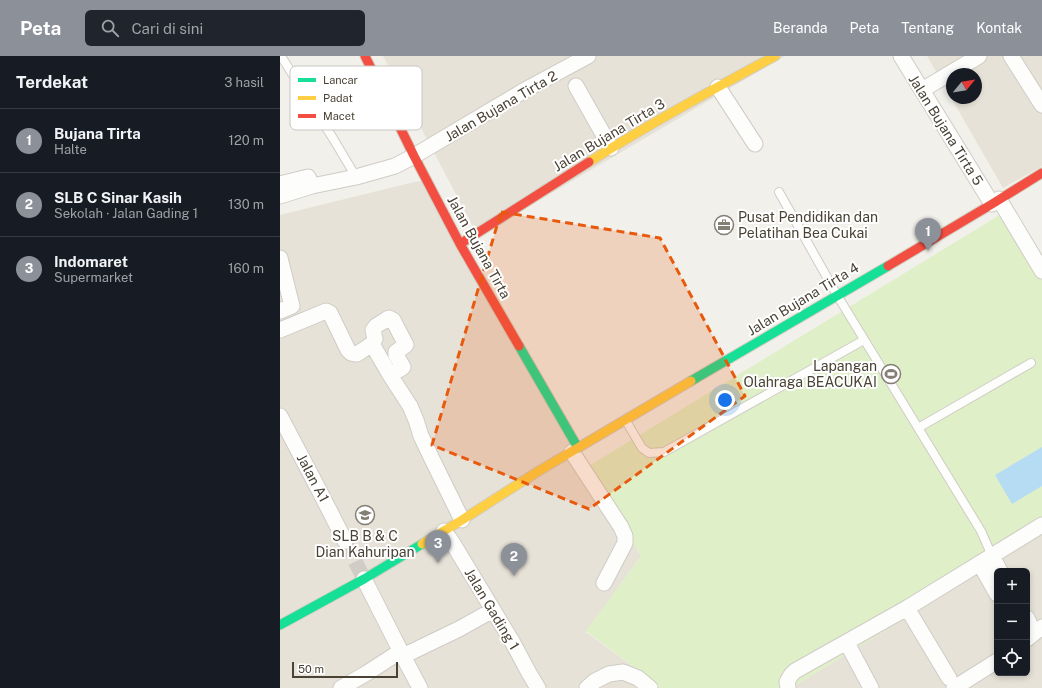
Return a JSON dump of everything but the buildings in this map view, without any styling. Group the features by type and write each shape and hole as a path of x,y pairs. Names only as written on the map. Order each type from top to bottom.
{"street":[{"name":"Jalan Bujana Tirta","path":"365,56 370,66"},
{"name":"Jalan Bujana Tirta 3","path":"460,244 611,148 775,56"},
{"name":"Jalan Bujana Tirta 5","path":"901,56 995,202 1042,270"},
{"path":"1011,56 1042,104"},
{"path":"922,90 975,57"},
{"name":"Jalan Bujana Tirta 2","path":"280,196 312,186 356,177 388,168 414,156 579,58"},
{"path":"576,86 611,148"},
{"path":"718,87 755,144"},
{"name":"Jalan Bujana Tirta","path":"401,130 460,244 575,450"},
{"name":"Jalan Bujana Tirta 4","path":"280,625 364,579 462,520 537,472 1042,173"},
{"path":"280,184 308,177 312,186"},
{"path":"280,258 286,308"},
{"path":"280,330 326,311 330,313 351,353 356,354 372,344 375,339 372,330 376,326 387,319 393,320 406,345 396,352 396,355 403,366 402,368 390,375"},
{"path":"372,344 410,406 421,436 444,486 462,520"},
{"name":"Jalan A1","path":"281,420 345,540"},
{"path":"575,450 625,536 625,543 604,583"},
{"path":"788,688 786,682 795,671 907,608 1042,525"},
{"name":"Jalan Gading 1","path":"444,531 513,643 538,688"},
{"path":"986,560 996,568"},
{"path":"986,560 994,585"},
{"path":"364,579 420,688"},
{"path":"907,608 952,683 994,662"},
{"path":"341,688 402,654 458,629 493,610"},
{"path":"1030,637 1042,627"},
{"path":"846,643 870,688"},
{"path":"587,688 609,674 623,672 638,678 650,688"}],"lane":[{"path":"281,56 290,70"},
{"path":"328,130 356,177"},
{"path":"779,192 837,295 981,531 986,560"},
{"path":"625,420 642,448 649,453 664,452 864,340"},
{"path":"918,428 1032,363"}],"highlighted area":[{"path":"501,212 660,238 745,396 589,509 432,445"}],"shaded area":[{"path":"383,56 785,56 478,236 422,130 422,66 388,66"},
{"path":"927,56 1042,56 1042,166 1003,188 955,104 982,104 982,68 946,68 946,89"},
{"path":"428,180 587,467 641,556 586,632 660,688 280,688 280,215 414,182"},
{"path":"1042,535 1042,688 791,688"}],"green space":[{"name":"Lapangan Olahraga BEACUKAI","path":"1003,213 1042,281 1042,535 791,688 660,688 586,631 641,556 587,467"}],"water":[{"path":"1042,447 1042,486 1012,504 995,475"}],"tunnel":[{"path":"345,541 364,579"}],"traffic: fast":[{"path":"691,381 888,266"},
{"path":"519,346 578,448"},
{"path":"280,625 364,579 422,544"}],"traffic: slow":[{"path":"589,162 704,94 775,56"},
{"path":"422,544 537,472 691,381"}],"traffic: jam":[{"path":"365,56 370,66"},
{"path":"401,130 460,244 519,346"},
{"path":"460,244 589,162"},
{"path":"888,266 1042,173"}],"place":[{"name":"Pusat Pendidikan dan Pelatihan Bea Cukai","path":"724,225"},
{"name":"Bujana Tirta","path":"928,251"},
{"name":"Lapangan Olahraga BEACUKAI","path":"891,374"},
{"name":"SLB B & C Dian Kahuripan","path":"365,515"},
{"name":"Indomaret","path":"438,563"},
{"name":"SLB C Sinar Kasih","path":"514,576"}]}
